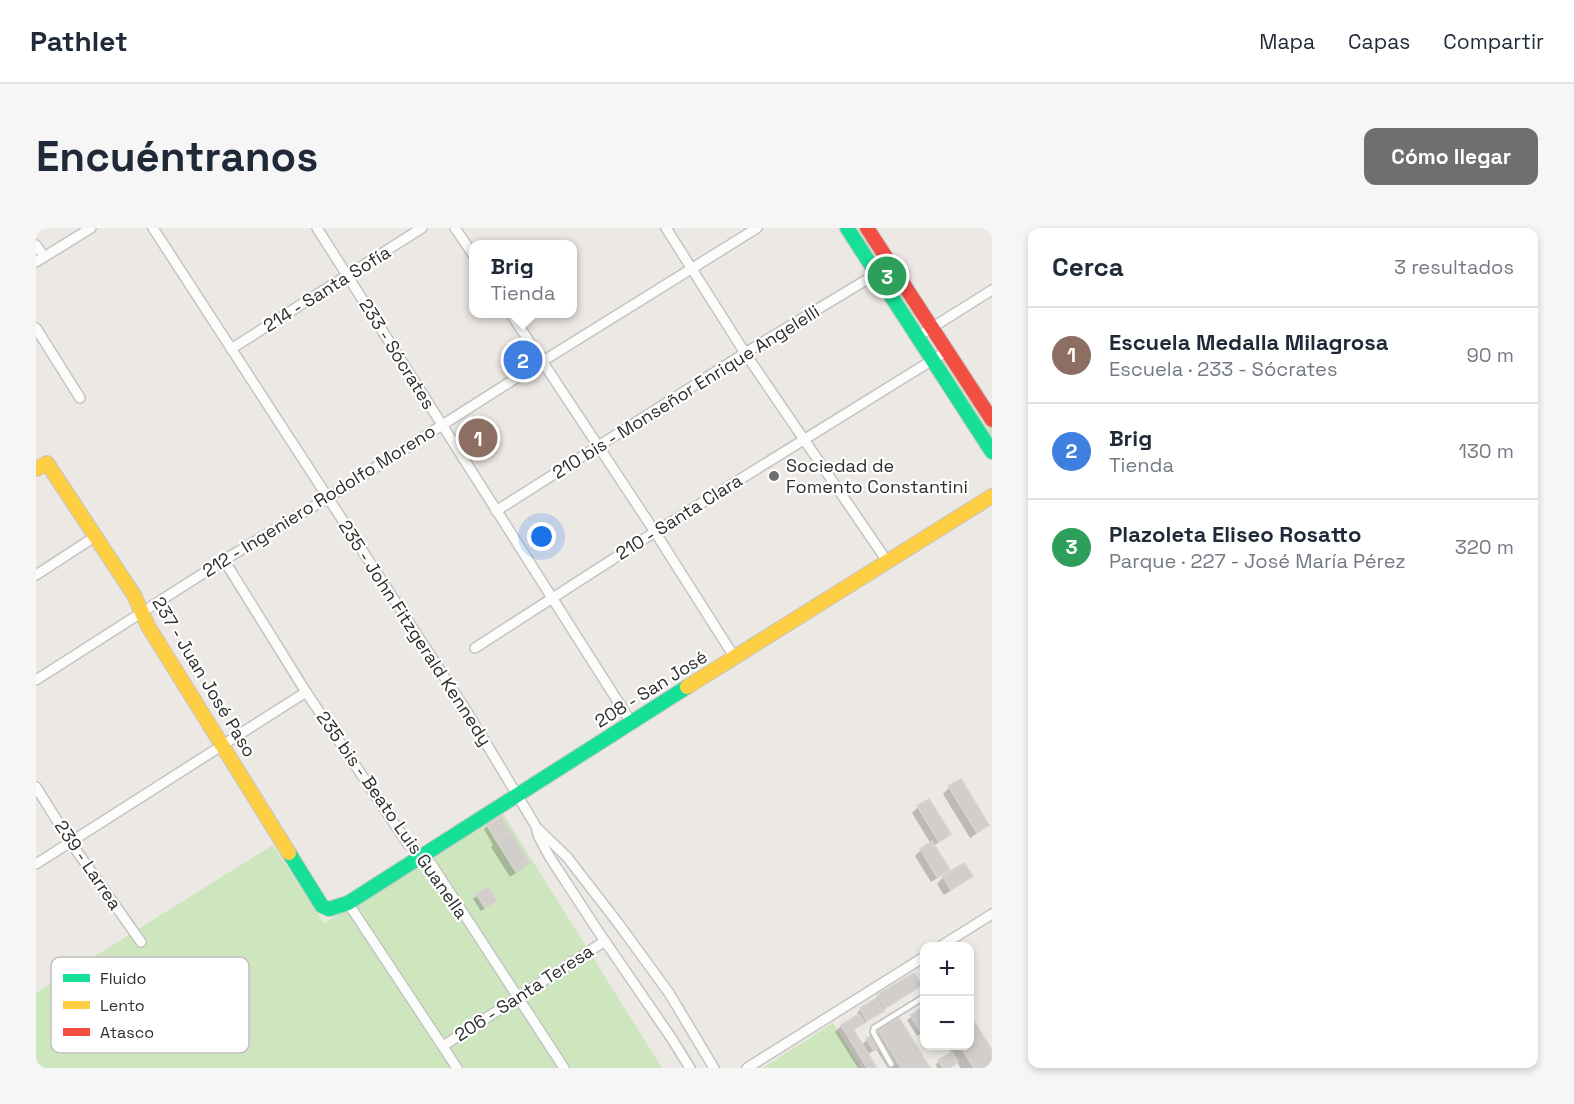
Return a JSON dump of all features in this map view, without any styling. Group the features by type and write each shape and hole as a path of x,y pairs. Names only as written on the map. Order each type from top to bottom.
{"street":[{"path":"36,245 40,260 91,228"},
{"name":"235 - John Fitzgerald Kennedy","path":"153,228 469,715 537,828 567,857 618,923 669,993 714,1068"},
{"name":"233 - Sócrates","path":"317,228 631,722"},
{"name":"214 - Santa Sofía","path":"231,349 422,228"},
{"path":"455,228 469,249"},
{"path":"666,228 803,440 887,561"},
{"name":"212 - Ingeniero Rodolfo Moreno","path":"36,680 142,611 329,497 756,228"},
{"path":"847,228 992,452"},
{"path":"867,228 992,420"},
{"name":"210 bis - Monseñor Enrique Angelelli","path":"496,512 745,352 876,274"},
{"path":"917,337 992,290"},
{"path":"514,318 599,445 735,658"},
{"path":"36,328 80,398"},
{"name":"210 - Santa Clara","path":"475,648 655,532 947,351"},
{"name":"237 - Juan José Paso","path":"42,466 96,536 134,595 148,626 322,906 329,909"},
{"name":"208 - San José","path":"329,909 348,903 631,722 992,496"},
{"path":"36,575 96,536"},
{"name":"235 bis - Beato Luis Guanella","path":"224,560 306,692 408,844 432,865 564,1068"},
{"path":"36,864 306,692"},
{"name":"239 - Larrea","path":"36,787 71,843 141,942"},
{"name":"235 - John Fitzgerald Kennedy","path":"537,828 549,856 690,1068"},
{"path":"348,903 457,1068"},
{"path":"950,942 992,914"},
{"name":"206 - Santa Teresa","path":"443,1046 605,941"},
{"path":"747,1068 920,960"}],"lane":[{"path":"891,1064 873,1032 874,1028 920,999"}],"green space":[{"path":"852,228 862,228 923,324 915,328"},
{"path":"946,357 992,427 992,444 939,362"},
{"path":"502,812 662,1068 36,1068 36,993 51,984 51,1053 249,1053 249,957 94,957 273,845 324,923"},
{"path":"833,1023 861,1068 763,1068"}],"building":[{"path":"961,779 989,825 977,833 948,786"},
{"path":"929,799 951,834 939,842 917,806"},
{"path":"501,816 510,831 496,840 487,825"},
{"path":"510,831 530,863 516,872 496,840"},
{"path":"932,841 950,870 937,877 920,849"},
{"path":"964,863 973,876 951,890 942,876"},
{"path":"488,887 497,901 485,908 476,894"},
{"path":"914,973 920,982 920,986 885,1008 877,995"},
{"path":"876,998 884,1011 867,1021 860,1008"},
{"path":"920,1009 920,1031 910,1015"},
{"path":"859,1014 865,1023 853,1029 877,1068 867,1068 841,1025"},
{"path":"899,1018 930,1068 901,1068 878,1030"},
{"path":"974,1021 992,1050 992,1068 974,1068 963,1050 974,1050"},
{"path":"872,1035 880,1047 874,1051 866,1039"},
{"path":"952,1052 958,1062 949,1068 943,1068 938,1060"}],"traffic: fast":[{"path":"847,228 992,452"},
{"path":"289,853 322,906 329,909 348,903 687,687"}],"traffic: slow":[{"path":"36,469 47,463 134,595 148,626 289,853"},
{"path":"687,687 992,496"}],"traffic: jam":[{"path":"867,228 992,420"}],"place":[{"name":"Plazoleta Eliseo Rosatto","path":"887,276"},
{"name":"Brig","path":"523,360"},
{"name":"Escuela Medalla Milagrosa","path":"478,438"},
{"name":"Sociedad de Fomento Constantini","path":"774,476"}]}
